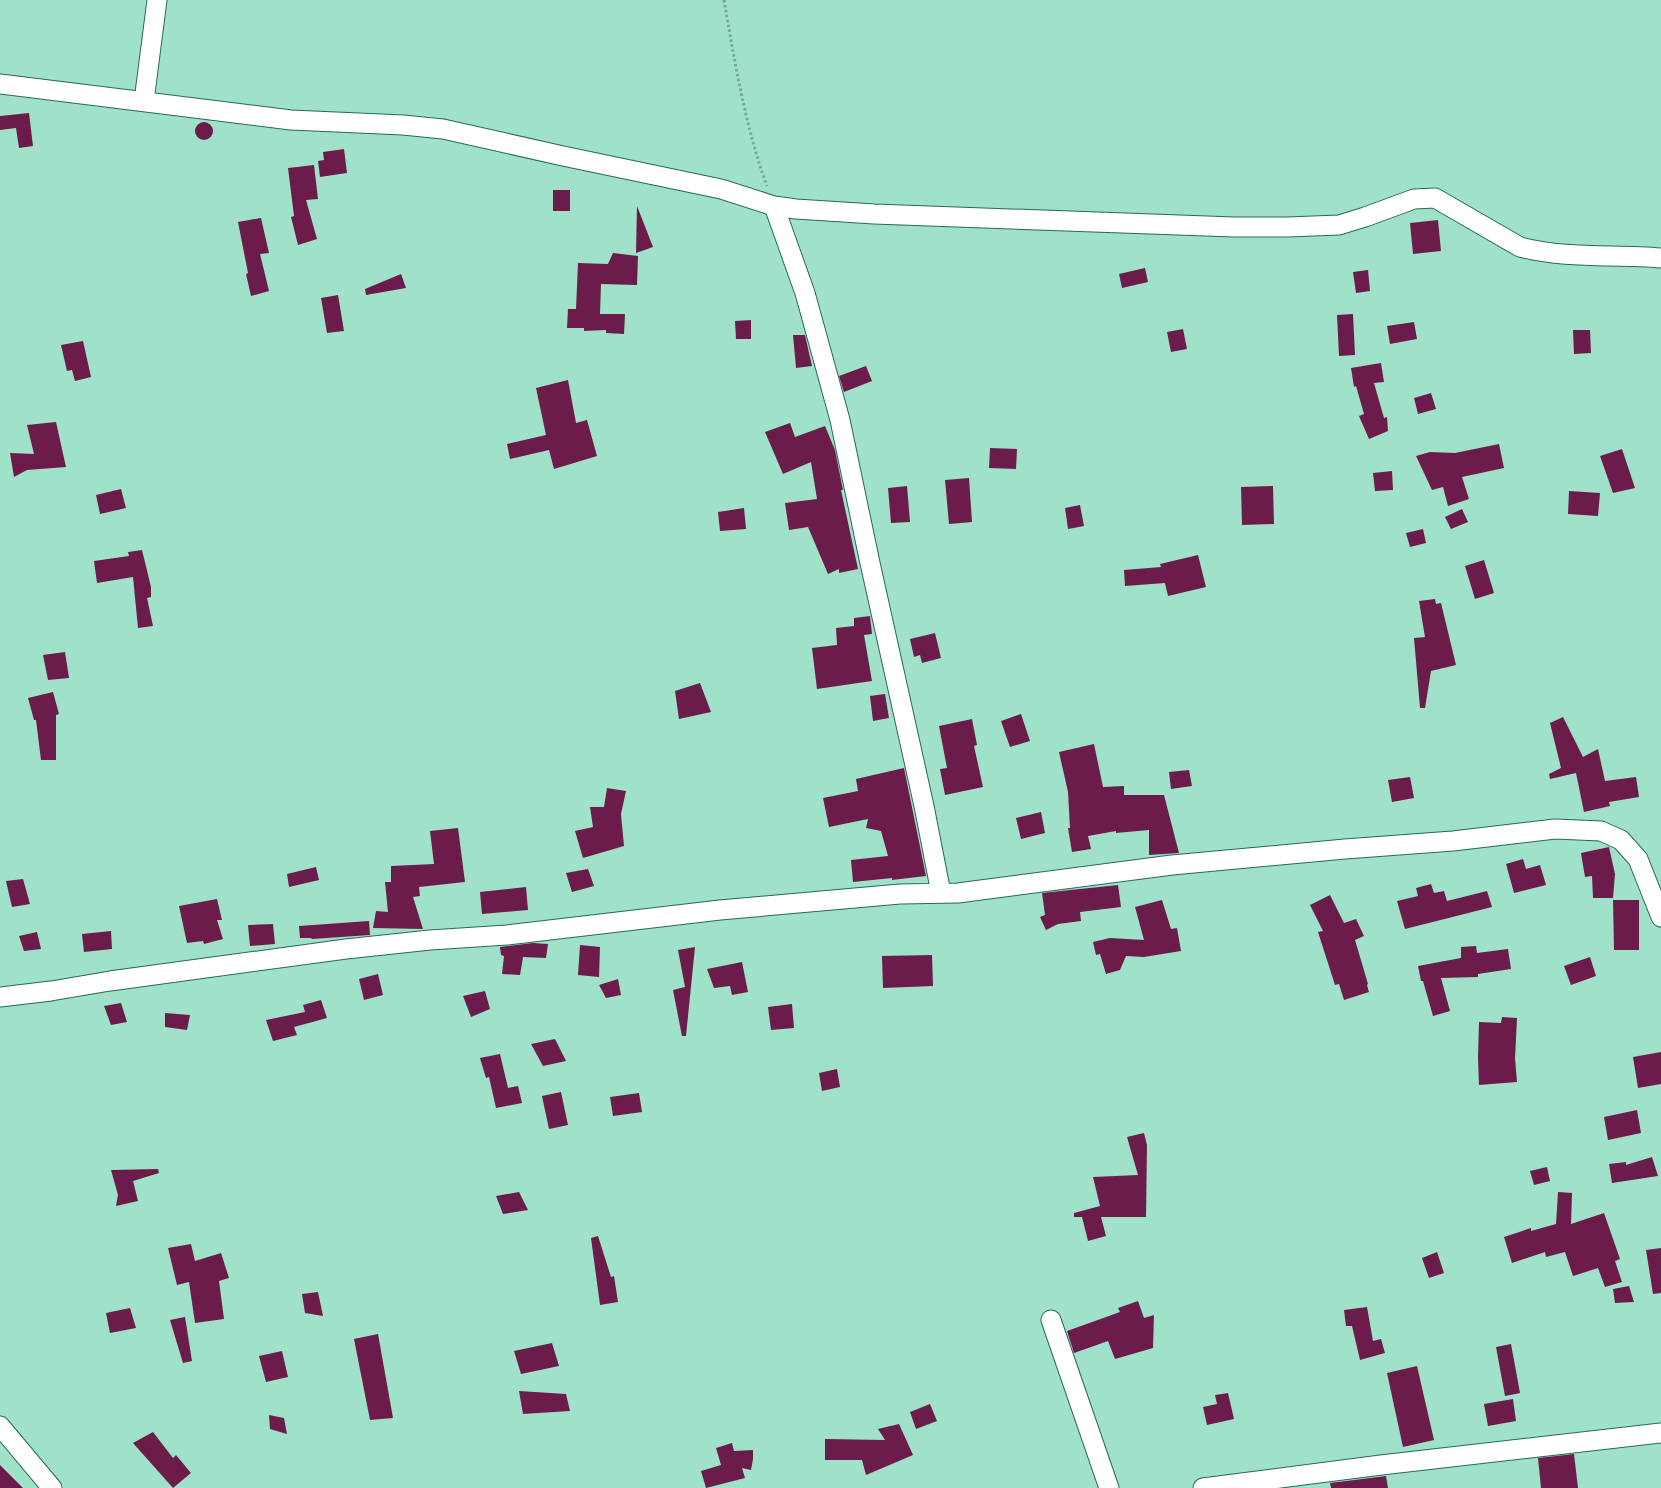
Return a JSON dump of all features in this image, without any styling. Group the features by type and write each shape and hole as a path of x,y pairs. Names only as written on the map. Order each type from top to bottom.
{"street":[{"path":"144,101 157,0"},
{"path":"0,84 291,120 403,125 443,129 721,189 774,206 796,209 874,214 1234,227 1288,227 1339,225 1365,218 1414,199 1435,198 1520,247 1535,251 1661,258"},
{"path":"774,206 806,293 840,420 924,806 941,893"},
{"path":"0,996 51,991 346,949 430,940 506,935 720,910 900,894 958,892 1172,865 1453,841 1555,828 1601,831 1622,840 1638,859 1661,917"},
{"path":"1051,1320 1109,1488"},
{"path":"0,1426 52,1488"},
{"path":"1203,1488 1381,1465 1661,1433"}],"path":[{"path":"724,0 735,65 754,153 774,206"}],"building":[{"path":"29,113 33,146 19,148 16,128 0,130 0,116"},
{"path":"204,122 210,125 213,131 210,137 204,140 198,137 195,131 198,125"},
{"path":"344,149 347,173 320,177 318,161 324,160 323,152"},
{"path":"314,165 318,199 306,200 317,239 298,245 291,217 294,216 288,168"},
{"path":"553,190 570,190 570,211 553,211"},
{"path":"637,206 653,247 636,253"},
{"path":"261,218 269,253 260,254 269,291 251,296 238,222"},
{"path":"1438,220 1441,251 1413,254 1410,223"},
{"path":"613,253 638,256 637,285 601,284 600,314 625,314 624,334 606,333 606,330 584,331 584,328 567,328 568,309 576,309 578,263 608,264"},
{"path":"1145,268 1148,282 1122,288 1119,274"},
{"path":"1368,270 1370,291 1356,293 1353,272"},
{"path":"401,274 406,288 366,295 365,289"},
{"path":"338,295 344,331 327,333 321,298"},
{"path":"1353,314 1355,355 1339,356 1337,315"},
{"path":"751,320 751,339 736,339 735,321"},
{"path":"1414,322 1417,339 1390,344 1387,326"},
{"path":"1183,329 1187,349 1171,352 1167,332"},
{"path":"1573,330 1590,330 1591,353 1574,354"},
{"path":"793,335 805,335 812,366 796,368"},
{"path":"83,341 91,377 75,381 72,370 67,371 61,345"},
{"path":"1381,363 1384,382 1374,383 1384,418 1387,417 1388,431 1369,439 1359,416 1364,414 1356,386 1354,387 1351,368"},
{"path":"866,366 872,381 844,392 839,376"},
{"path":"568,380 576,423 587,420 597,456 554,469 549,450 510,459 507,444 546,435 536,388"},
{"path":"1431,393 1436,409 1418,414 1414,398"},
{"path":"56,422 66,467 27,470 14,477 10,453 34,454 27,425"},
{"path":"790,423 795,437 825,426 835,450 843,490 841,490 858,569 839,573 839,569 828,574 808,527 789,530 785,503 817,499 811,462 783,474 765,432"},
{"path":"1499,444 1504,468 1462,477 1469,499 1448,506 1443,487 1432,490 1416,456 1430,452 1455,453"},
{"path":"990,448 1017,449 1016,469 989,468"},
{"path":"1622,449 1635,488 1613,493 1600,456"},
{"path":"1392,471 1393,490 1375,491 1373,473"},
{"path":"969,478 972,522 949,524 945,480"},
{"path":"907,486 910,522 891,523 888,488"},
{"path":"1273,486 1274,524 1242,525 1241,487"},
{"path":"121,489 126,508 100,514 96,495"},
{"path":"1569,491 1600,493 1598,516 1568,514"},
{"path":"1080,505 1084,526 1068,529 1065,508"},
{"path":"744,508 746,529 720,531 718,512"},
{"path":"1462,509 1468,522 1451,529 1445,517"},
{"path":"1423,529 1426,543 1410,547 1406,533"},
{"path":"142,550 151,587 151,597 147,598 153,626 138,628 133,577 97,583 94,561 129,556 128,552"},
{"path":"1198,555 1206,587 1168,596 1165,583 1125,586 1124,570 1161,567 1160,564"},
{"path":"1484,560 1494,593 1475,599 1465,566"},
{"path":"1435,599 1436,604 1441,603 1456,665 1431,671 1425,708 1420,708 1414,638 1425,637 1419,601"},
{"path":"870,616 872,634 864,635 872,681 817,689 812,648 837,645 836,628 854,626 854,618"},
{"path":"935,633 941,658 922,663 920,655 914,657 910,639"},
{"path":"65,652 69,678 48,680 43,655"},
{"path":"700,683 711,712 679,719 675,691"},
{"path":"53,692 59,714 56,715 56,760 41,760 36,720 34,720 28,698"},
{"path":"885,694 889,718 873,721 870,696"},
{"path":"1021,714 1030,741 1010,747 1001,721"},
{"path":"1563,717 1583,757 1598,749 1605,781 1636,777 1639,797 1609,802 1610,806 1584,812 1576,773 1550,779 1549,774 1561,768 1550,723"},
{"path":"972,719 977,745 974,746 983,787 945,795 940,769 947,768 939,726"},
{"path":"1094,744 1103,787 1124,786 1124,795 1164,795 1179,853 1149,855 1149,830 1116,833 1116,831 1088,836 1091,849 1072,852 1068,828 1070,828 1068,792 1059,752"},
{"path":"904,768 926,876 853,882 851,860 888,856 881,831 866,828 868,819 829,827 823,798 858,791 856,779"},
{"path":"1189,770 1192,786 1171,789 1169,772"},
{"path":"1410,777 1414,798 1392,802 1388,780"},
{"path":"607,788 626,791 621,814 624,846 583,858 575,831 593,827 590,807 604,807"},
{"path":"1041,812 1045,833 1021,839 1016,818"},
{"path":"458,828 465,882 419,887 420,896 413,897 423,929 373,928 376,911 388,912 385,882 391,882 391,866 434,864 430,831"},
{"path":"1609,847 1615,874 1613,898 1593,898 1592,876 1585,877 1581,853"},
{"path":"1523,859 1526,869 1540,865 1546,885 1514,893 1506,864"},
{"path":"316,867 319,880 289,887 287,874"},
{"path":"588,869 594,886 572,892 566,873"},
{"path":"23,879 30,904 12,907 6,881"},
{"path":"1431,884 1434,893 1444,891 1447,901 1487,891 1492,907 1405,929 1397,901 1418,896 1416,888"},
{"path":"1118,885 1121,907 1080,912 1081,921 1058,924 1046,930 1040,917 1045,915 1042,893"},
{"path":"526,887 528,910 482,914 480,892"},
{"path":"1330,895 1344,923 1356,919 1364,936 1355,940 1369,992 1344,1000 1339,984 1335,985 1318,932 1323,931 1310,905"},
{"path":"217,899 222,920 217,920 223,939 204,944 203,941 187,943 179,906"},
{"path":"1162,900 1171,929 1177,928 1181,951 1144,957 1126,956 1120,970 1106,974 1100,954 1096,955 1093,942 1110,938 1144,940 1135,907"},
{"path":"1613,900 1639,900 1639,950 1614,950"},
{"path":"369,921 370,935 312,939 300,938 299,926"},
{"path":"273,924 275,944 250,946 248,925"},
{"path":"111,931 112,949 84,952 82,934"},
{"path":"37,932 41,949 24,951 19,936"},
{"path":"533,943 548,944 546,958 523,957 520,975 502,974 504,956 501,955 500,947"},
{"path":"580,945 600,947 599,977 578,975"},
{"path":"1476,946 1477,953 1508,949 1511,969 1478,974 1478,977 1441,978 1450,1011 1433,1016 1418,966 1461,958 1461,947"},
{"path":"695,947 686,1036 682,1036 673,990 685,987 678,950"},
{"path":"932,955 933,986 883,988 882,956"},
{"path":"1590,957 1596,976 1571,985 1564,966"},
{"path":"742,962 748,992 732,995 730,986 714,988 707,969"},
{"path":"378,974 383,995 364,1000 359,979"},
{"path":"618,979 621,995 606,998 599,985"},
{"path":"485,991 490,1009 471,1017 463,996"},
{"path":"321,1000 327,1018 294,1027 297,1035 273,1041 266,1020 305,1012 303,1005"},
{"path":"121,1003 127,1022 111,1025 104,1006"},
{"path":"792,1004 794,1028 771,1030 768,1007"},
{"path":"165,1013 190,1015 187,1030 165,1027"},
{"path":"1502,1017 1517,1018 1515,1058 1517,1082 1479,1085 1479,1022 1501,1023"},
{"path":"555,1039 566,1061 543,1066 531,1044"},
{"path":"1661,1052 1661,1084 1638,1088 1633,1057"},
{"path":"500,1054 508,1088 518,1086 522,1103 496,1108 489,1077 486,1078 480,1058"},
{"path":"837,1069 840,1087 822,1091 819,1073"},
{"path":"561,1092 568,1125 549,1129 542,1096"},
{"path":"639,1093 642,1112 613,1116 610,1097"},
{"path":"1637,1110 1641,1133 1608,1140 1604,1117"},
{"path":"1144,1133 1147,1145 1146,1217 1101,1217 1106,1236 1088,1241 1082,1217 1074,1217 1074,1213 1100,1206 1093,1177 1138,1175 1127,1137"},
{"path":"1652,1157 1658,1176 1612,1183 1609,1164 1626,1162 1626,1165"},
{"path":"1547,1167 1550,1181 1534,1185 1530,1171"},
{"path":"158,1169 159,1173 133,1181 138,1201 116,1206 118,1195 111,1170"},
{"path":"519,1192 528,1210 503,1214 496,1196"},
{"path":"1558,1192 1572,1193 1571,1224 1604,1213 1620,1259 1615,1261 1622,1282 1605,1287 1598,1268 1573,1276 1565,1252 1546,1257 1545,1252 1512,1263 1504,1237 1531,1228 1531,1231 1556,1224"},
{"path":"598,1236 611,1277 614,1276 618,1302 600,1305 591,1238"},
{"path":"191,1244 195,1261 221,1253 229,1278 219,1281 224,1319 195,1323 189,1282 177,1285 168,1248"},
{"path":"1661,1248 1661,1293 1653,1294 1646,1250"},
{"path":"1437,1252 1444,1273 1429,1278 1422,1258"},
{"path":"1629,1286 1634,1302 1615,1303 1613,1289"},
{"path":"318,1292 323,1316 305,1313 302,1294"},
{"path":"1138,1301 1144,1318 1154,1315 1153,1348 1115,1359 1108,1341 1074,1353 1067,1331 1120,1312 1118,1308"},
{"path":"1367,1307 1373,1341 1381,1339 1385,1353 1360,1360 1352,1326 1346,1326 1344,1310"},
{"path":"130,1308 136,1328 110,1333 106,1313"},
{"path":"185,1317 192,1361 183,1363 170,1320"},
{"path":"378,1334 393,1418 370,1420 354,1339"},
{"path":"552,1343 559,1366 521,1374 514,1351"},
{"path":"1511,1344 1520,1393 1505,1396 1496,1347"},
{"path":"282,1351 288,1377 266,1382 259,1356"},
{"path":"1417,1366 1434,1440 1403,1447 1387,1373"},
{"path":"519,1391 566,1394 570,1411 523,1414"},
{"path":"1228,1393 1234,1419 1207,1425 1203,1407 1217,1404 1215,1395"},
{"path":"1513,1399 1516,1421 1488,1426 1484,1404"},
{"path":"930,1404 937,1421 916,1429 910,1412"},
{"path":"269,1415 284,1418 287,1434 270,1429"},
{"path":"899,1424 913,1455 866,1475 862,1460 825,1460 825,1439 885,1440 878,1429"},
{"path":"153,1432 173,1458 176,1455 191,1473 173,1488 133,1443"},
{"path":"732,1443 734,1451 753,1450 751,1470 742,1468 745,1478 706,1488 701,1471 721,1465 716,1448"},
{"path":"1574,1454 1578,1488 1541,1488 1538,1458"},
{"path":"0,1465 23,1488 0,1488"},
{"path":"1386,1476 1388,1488 1331,1488 1330,1483"}]}
